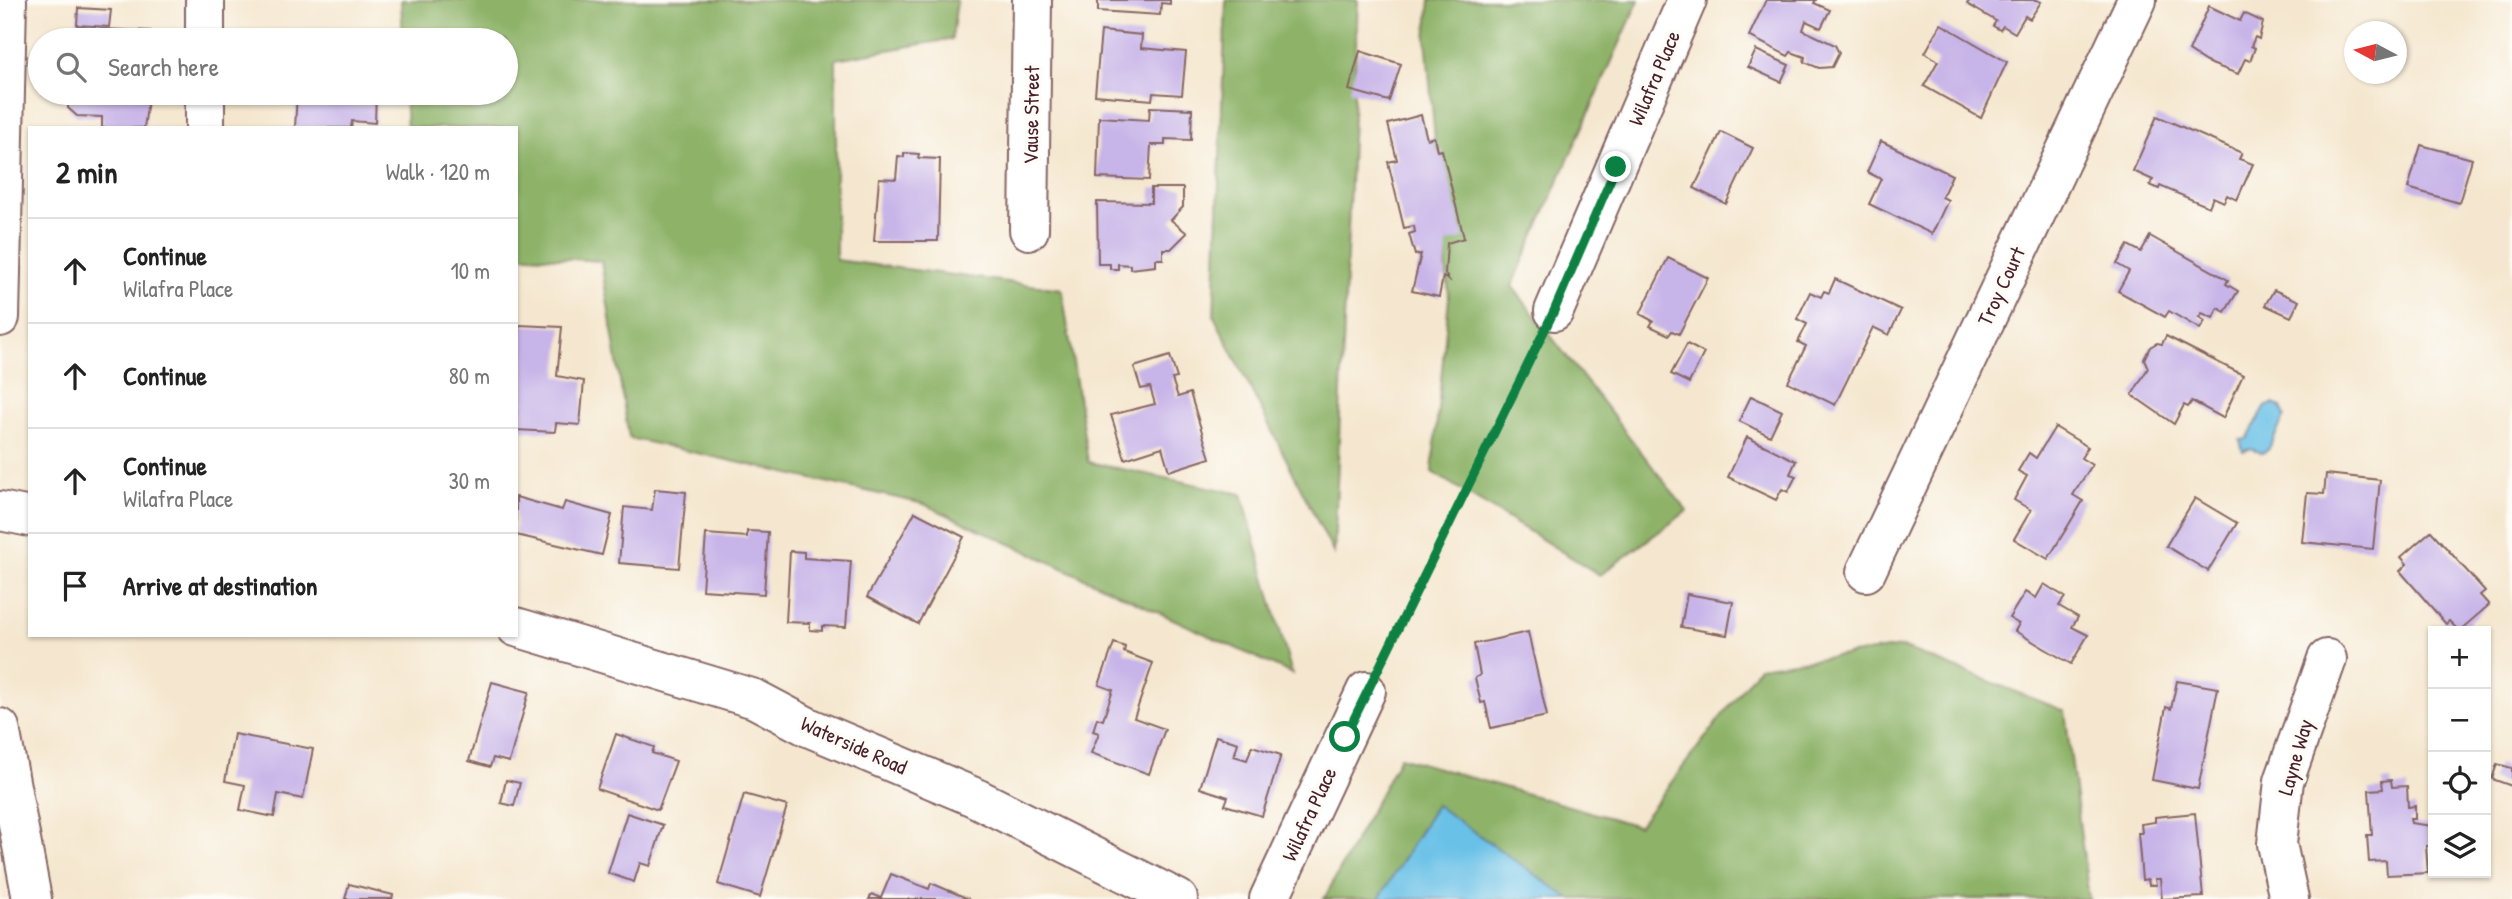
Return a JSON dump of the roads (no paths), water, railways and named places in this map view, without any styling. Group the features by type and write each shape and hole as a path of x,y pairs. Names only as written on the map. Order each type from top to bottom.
{"street":[{"path":"0,317 7,0"},
{"path":"205,0 205,28"},
{"name":"Vause Street","path":"1029,230 1032,0"},
{"name":"Wilafra Place","path":"1554,311 1687,0"},
{"name":"Troy Court","path":"1866,572 2137,0"},
{"path":"205,105 205,126"},
{"path":"0,511 28,517"},
{"name":"Waterside Road","path":"518,628 755,699 808,727 974,797 1178,899"},
{"name":"Layne Way","path":"2289,899 2277,844 2284,781 2327,659"},
{"name":"Wilafra Place","path":"1269,899 1366,691"},
{"path":"0,727 32,899"}],"water":[{"path":"2273,404 2281,407 2285,416 2268,450 2262,453 2251,449 2243,451 2240,440 2247,439 2265,407"},
{"path":"1436,805 1570,899 1379,899"}]}
